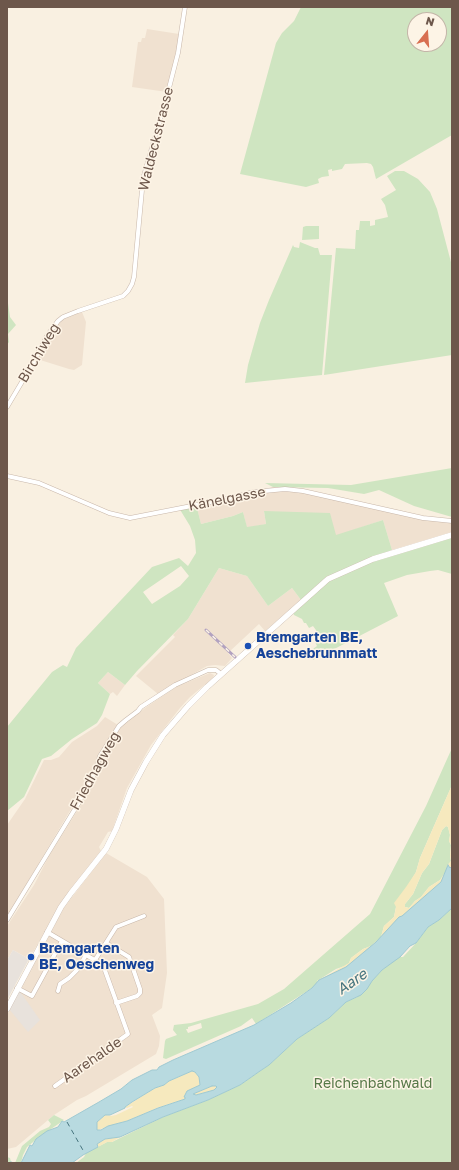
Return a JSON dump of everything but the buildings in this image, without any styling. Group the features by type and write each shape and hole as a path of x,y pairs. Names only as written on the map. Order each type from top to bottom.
{"street":[{"name":"Waldeckstrasse","path":"126,294 131,288 134,277 143,179 178,53 185,7"},
{"name":"Birchiweg","path":"7,407 47,336 58,321 67,315 113,300 126,294"},
{"name":"Känelgasse","path":"7,476 39,483 109,513 130,518 217,501 254,492 285,489 311,493 423,518 452,521"},
{"path":"7,1009 47,932 71,893 106,849 138,775 160,740 188,706 221,674 324,582 339,573 390,553 452,535"},
{"name":"Friedhagweg","path":"7,920 78,804 95,772 100,756 119,726 141,707 175,685 208,670 216,670 221,674"},
{"path":"95,960 118,926 144,916"},
{"path":"47,932 95,960 104,967 116,1003 137,996 140,993 140,989 129,957 106,943"},
{"path":"17,988 32,996 62,941"},
{"path":"58,991 60,984 77,970 86,955"},
{"name":"Aarehalde","path":"55,1086 128,1034 116,1003"}],"shaded area":[{"path":"147,29 179,34 177,53 167,92 132,87 138,42 141,42 142,38 145,38"},
{"path":"82,312 86,322 82,365 74,370 37,359 47,338 60,321"},
{"path":"273,487 299,490 436,520 452,521 452,532 392,550 383,520 336,536 264,511 266,524 247,528 243,512 201,524 196,504"},
{"path":"219,568 247,576 268,606 292,588 301,600 265,631 259,624 228,653 232,658 225,666 207,666 158,694 136,676 175,637 173,635 188,619"},
{"path":"108,672 125,685 117,696 113,692 110,694 98,683"},
{"path":"210,673 214,675 213,678 190,697 151,745 127,788 112,831 108,832 99,847 101,851 66,896 29,959 13,950 7,960 7,926 34,885 49,856 89,792 102,756 118,730 145,708 176,687"},
{"path":"105,717 118,725 98,755 94,768 87,782 7,917 7,825 25,799 44,760 51,760 59,757 72,742 97,726"},
{"path":"106,853 147,877 164,899 167,973 162,1008 152,1015 160,1036 159,1046 156,1054 77,1100 54,1115 16,1147 7,1149 7,1018 9,1009 63,909"},
{"path":"13,950 29,959 7,1000 7,960"},
{"path":"19,990 40,1020 28,1032 9,1009"}],"green space":[{"path":"301,7 452,7 452,135 376,179 373,167 371,164 367,163 345,164 342,169 332,171 332,169 328,170 329,176 322,177 318,179 319,183 306,187 240,174 276,43 282,33 294,21"},
{"path":"395,171 404,171 418,179 430,192 437,209 452,266 452,355 324,375 336,248 355,249 356,230 359,230 360,221 370,221 370,226 375,225 375,220 388,217 385,205 381,199 396,190 387,176"},
{"path":"319,226 319,239 302,240 303,227"},
{"path":"300,242 318,248 320,255 332,255 322,375 245,383 248,365 260,323 293,245 294,247 299,248"},
{"path":"7,296 10,317 16,325 8,334 9,342 7,345"},
{"path":"452,468 452,517 414,506 379,490 364,494 328,488 273,487 265,483 351,485"},
{"path":"196,504 201,524 243,512 247,527 266,524 264,511 330,513 336,535 383,520 392,550 323,580 301,600 292,588 268,606 247,576 219,568 188,619 125,685 108,672 98,683 110,694 102,715 97,723 72,739 51,756 42,759 24,797 7,811 7,727 52,672 63,665 67,667 76,648 152,567 179,558 188,566 196,553 195,540 190,526 179,508","holes":["181,566 189,576 180,586 152,604 143,592"]},
{"path":"452,537 452,574 438,570 430,571 407,575 384,583 398,616 313,660 310,651 317,646 314,640 321,637 313,626 309,628 302,619 293,613 330,580 373,561"},
{"path":"452,748 452,785 420,858 416,872 396,907 394,917 384,926 381,937 371,946 363,949 351,958 349,963 345,966 336,969 317,981 318,983 312,988 256,1024 252,1018 241,1026 166,1059 163,1058 166,1039 177,1035 173,1030 174,1025 191,1023 258,1004 284,989 370,914 426,806","holes":["201,1023 202,1028 188,1033 186,1029"]},
{"path":"446,826 448,827 450,835 449,841 451,845 451,861 447,866 447,870 440,880 429,887 409,908 405,907 405,904 413,894 422,873 429,864 442,830"},
{"name":"Reichenbachwald","path":"452,908 452,1163 76,1163 84,1157 86,1153 107,1142 112,1142 163,1117 208,1100 240,1085 269,1065 297,1039 329,1018 346,1002 357,997 382,970 395,959 403,957 428,927 439,920"},
{"path":"54,1115 64,1120 27,1147 21,1163 15,1163 22,1146 40,1131 49,1127 51,1124 48,1120"},
{"path":"7,1157 10,1158 11,1162 15,1163 7,1163"}],"sand":[{"path":"452,785 452,868 446,878 350,967 318,983 317,981 349,963 351,958 363,949 371,946 381,937 384,926 394,917 396,907 394,903 416,872 420,858","holes":["446,826 448,827 450,835 449,841 451,845 451,861 447,866 447,870 440,880 429,887 409,908 405,907 405,904 413,894 422,873 429,864 442,830"]},
{"path":"192,1071 199,1077 200,1086 187,1091 185,1099 157,1108 127,1121 97,1130 97,1122 105,1115 116,1115 133,1107 125,1107 155,1088"},
{"path":"212,1086 217,1087 214,1090 196,1095 193,1094"},
{"path":"120,1137 112,1142 107,1142 98,1147 97,1144 105,1139"}],"water":[{"name":"Aare","path":"448,865 450,868 452,866 452,908 439,920 428,927 416,943 410,946 400,957 382,970 361,995 346,1002 329,1018 297,1039 269,1065 240,1085 208,1100 163,1117 120,1137 105,1139 97,1144 98,1147 72,1163 21,1163 30,1145 32,1146 36,1139 47,1131 58,1127 62,1121 64,1122 121,1089 132,1080 152,1070 157,1070 159,1067 173,1060 254,1025 291,1003 312,988 319,980 346,967 376,942 399,917 441,882","holes":["192,1071 199,1077 200,1085 187,1091 184,1097 185,1099 127,1121 97,1130 97,1122 105,1115 110,1115 125,1108 155,1088","212,1086 217,1087 214,1090 196,1095 193,1094"]}],"ferry route":[{"path":"67,1122 84,1152"}],"railway":[{"path":"206,630 235,657"}],"place":[{"name":"Bremgarten BE, Aeschebrunnmatt","path":"248,646"},
{"name":"Bremgarten BE, Oeschenweg","path":"31,957"}]}
